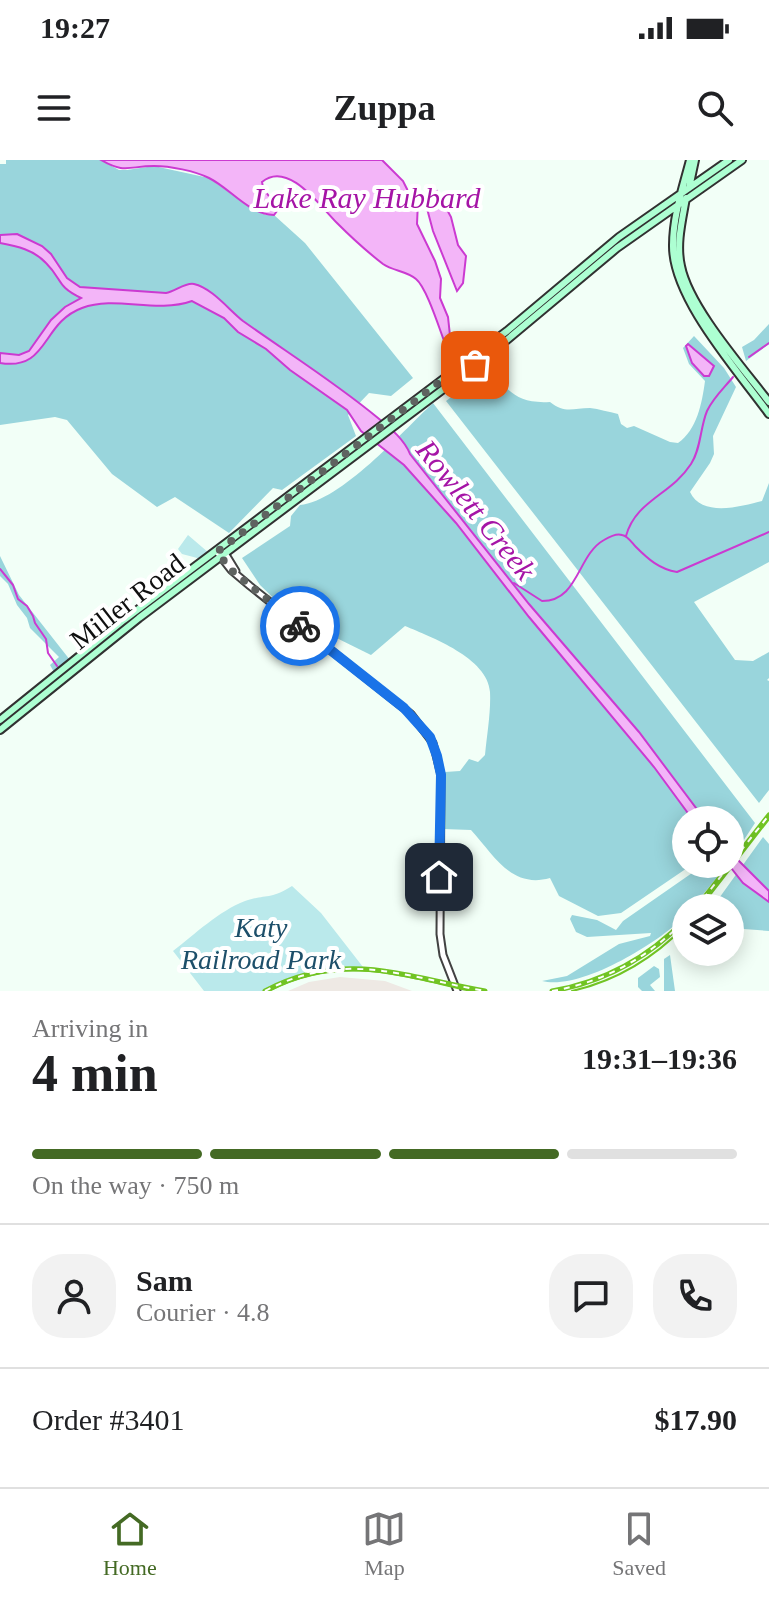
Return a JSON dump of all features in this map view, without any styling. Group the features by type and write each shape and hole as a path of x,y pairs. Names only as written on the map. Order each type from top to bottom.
{"main road":[{"path":"607,251 682,199 688,189 693,160"},
{"path":"693,160 675,224 672,247 677,278 769,414"},
{"path":"688,189 729,160"},
{"path":"404,413 436,394 607,251 742,160"},
{"path":"693,170 695,177 704,177"},
{"path":"682,199 679,234 681,267 689,288 704,318 769,402"},
{"path":"654,220 668,217 675,224"},
{"path":"404,413 451,374 478,358"},
{"path":"436,394 437,388 451,374"},
{"name":"Miller Road","path":"0,730 49,685 404,413"},
{"name":"Miller Road","path":"0,720 28,702"}],"street":[{"path":"221,553 231,570 404,708 430,737 441,775 440,942 457,991"}],"shaded area":[{"path":"6,160 101,160 119,170 154,166 209,178 251,208 274,215 305,243 413,378 391,396 369,393 348,415 356,436 282,490 273,488 229,533 175,497 157,507 112,474 67,420 55,417 0,425 0,164 6,164"},
{"path":"769,324 769,344 746,361 742,347 754,340"},
{"path":"694,336 724,368 736,387 713,436 714,454 690,492 704,505 734,507 762,501 769,483 769,562 694,602 735,660 753,661 769,652 769,790 759,803 446,401 487,370 521,398 550,402 565,409 590,408 618,414 621,424 627,428 634,426 678,443 694,423 704,389 705,381 689,364 683,348"},
{"path":"433,403 742,806 672,806 672,878 621,913 598,916 559,896 550,878 524,879 504,868 471,830 443,829 445,772 460,771 469,759 478,762 485,755 490,692 480,669 456,650 405,626 371,655 292,616 260,585 242,558 290,526 291,516 300,505 334,491 388,447"},
{"path":"0,556 19,595 70,660 54,672 50,665 59,657 30,628 8,584 0,576"},
{"path":"744,809 755,823 744,840"},
{"path":"763,837 769,844 769,931 744,929 744,894 722,894 734,878 744,878 744,863"},
{"path":"685,878 716,878 703,894 672,894 672,928 619,962 577,979 542,981 567,976 619,944 650,936 651,933 587,937 576,932 570,919 572,915 597,920 616,930 623,921"},
{"path":"670,955 675,991 664,991 664,959"},
{"path":"654,966 659,969 660,977 650,985 655,991 642,991 638,987 638,978"},
{"path":"340,977 385,981 412,991 288,991 309,982"}],"green space":[{"path":"188,535 209,553 201,559 182,554 178,549"},
{"name":"Katy Railroad Park","path":"292,886 321,913 363,967 333,968 304,974 263,991 204,991 173,951 235,905"}],"water":[{"name":"Lake Ray Hubbard","path":"101,160 382,160 403,181 411,197 437,191 451,217 458,245 466,256 463,283 457,291 433,231 425,201 418,201 417,224 441,279 440,298 448,317 451,345 446,346 429,300 416,279 378,260 293,181 272,177 262,182 276,207 274,215 256,210 197,173 160,166 122,168"},
{"path":"17,234 42,246 67,278 80,287 166,293 187,284 201,286 243,321 346,393 387,426 529,604 639,732 694,806 683,806 456,523 404,465 361,431 347,410 266,349 238,332 224,318 192,301 164,306 95,304 69,315 28,360 16,364 0,363 0,353 19,355 29,351 51,320 81,298 63,286 36,255 0,243 0,235"},
{"path":"688,344 714,366 709,376 704,376 692,363"},
{"path":"744,866 769,891 769,902 739,878 744,878"}],"waterway":[{"path":"749,357 769,343"},
{"path":"626,536 638,514 683,475 691,464 707,411 733,377"},
{"name":"Rowlett Creek","path":"514,583 542,601 554,599 571,586 595,547 615,535 626,537 654,563 677,572 769,532"},
{"path":"0,569 13,585 18,599 33,616 46,639 48,653 57,666"}],"tram line":[{"path":"711,894 769,819"},
{"path":"572,991 604,981 634,966 672,937"},
{"path":"269,991 320,973 345,971 394,974 471,991"}],"railway":[{"path":"707,894 769,815"},
{"path":"552,991 590,981 625,966 672,933"},
{"path":"265,991 294,978 321,971 348,969 401,974 485,991"}],"way so far":[{"path":"300,626 231,570 217,552 476,354 481,361 475,365"}],"route":[{"path":"300,626 404,708 430,737 441,775 439,877"}]}
